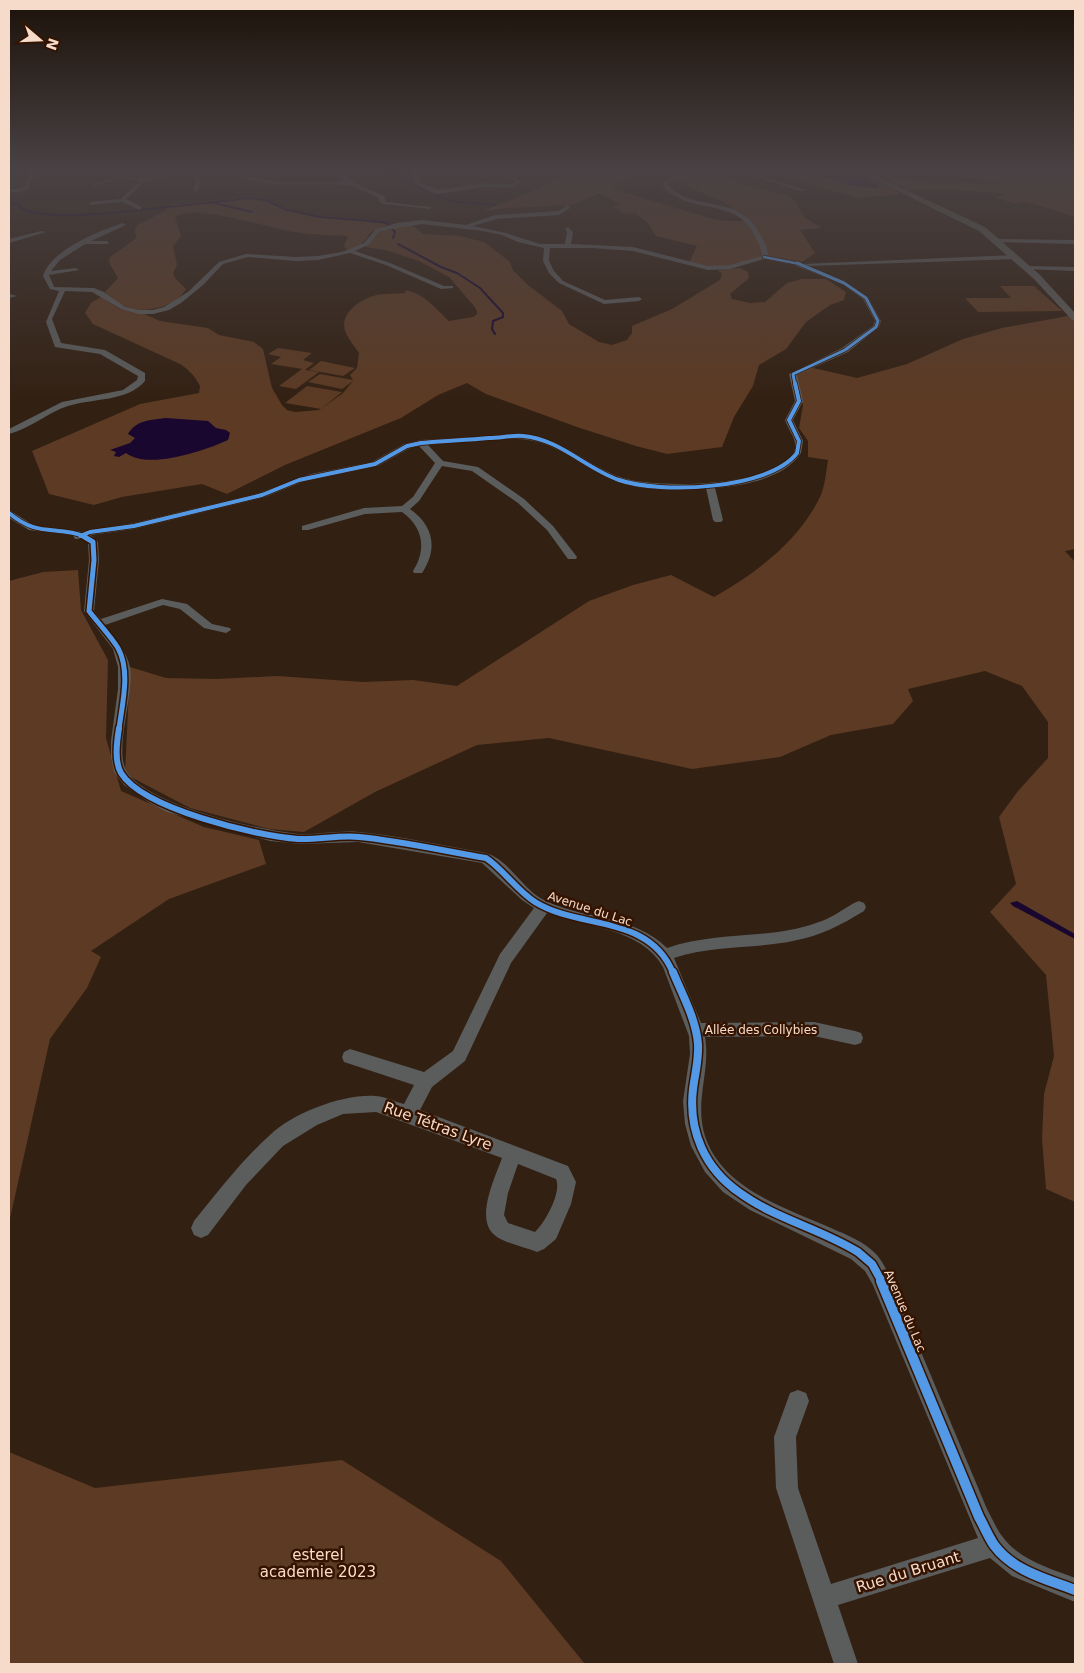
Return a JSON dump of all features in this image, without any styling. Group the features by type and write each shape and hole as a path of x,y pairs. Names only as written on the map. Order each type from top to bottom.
{"main road":[{"path":"1004,247 1028,268 1075,318"}],"street":[{"path":"75,247 53,264 46,274 46,280 52,288 95,290 124,308 144,311 160,310 182,302 222,263 229,260 248,255 296,259 318,258 352,252 361,247"},
{"path":"547,247 546,261 551,272 561,282 604,302 639,300"},
{"path":"602,247 633,249 708,268 730,267 764,258 800,264 993,258 1018,259"},
{"path":"763,247 766,255 764,258"},
{"path":"352,252 388,264 443,288 451,287"},
{"path":"9,513 26,525 85,541 104,531 134,526 262,495 314,476 376,464 399,450 421,443 523,436 552,442 604,472 630,483 655,486 710,485 736,482 760,476 793,458 799,448 789,420 798,402 793,374 845,350 878,325 878,321 866,298 844,283 800,264"},
{"path":"1028,268 1075,269"},
{"path":"46,274 76,270"},
{"path":"9,432 65,404 125,392 141,381 142,375 102,352 58,345 56,335 48,324 59,289"},
{"path":"421,443 440,463 475,469 521,501 550,528 572,557"},
{"path":"404,510 416,499 440,463"},
{"path":"710,485 718,520"},
{"path":"305,528 364,512 404,510 414,515 423,528 428,551 426,562 418,571"},
{"name":"Avenue du Lac","path":"85,541 94,560 89,611 118,649 124,668 124,689 116,757 120,772 129,782 172,809 270,836 301,839 358,837 486,858 497,864 530,900 544,906 625,930 650,942 665,955 695,1030 698,1044 691,1108 694,1132 703,1152 720,1176 735,1189 754,1201 849,1247 872,1264 880,1278 978,1517 994,1545 1007,1560 1032,1574 1075,1590"},
{"path":"99,623 162,602 183,606 208,626 226,630"},
{"path":"408,1114 426,1081 459,1056 505,959 544,906"},
{"path":"665,955 688,947 743,939 781,938 812,931 831,923 859,907"},
{"name":"Allée des Collybies","path":"695,1030 814,1028 855,1038"},
{"path":"350,1057 426,1081"},
{"name":"Rue Tétras Lyre","path":"201,1228 240,1180 277,1140 311,1119 342,1106 376,1104 408,1114 513,1154"},
{"path":"513,1154 562,1172 567,1182 562,1204 549,1232 537,1242 502,1230 494,1217 499,1193 513,1154"},
{"path":"798,1401 785,1437 787,1488 846,1664"},
{"name":"Rue du Bruant","path":"823,1598 994,1545"}],"green space":[{"path":"124,247 173,247 177,265 173,273 175,278 186,289 174,301 158,308 141,310 125,307 105,292 118,278 109,262 110,257"},
{"path":"345,247 357,247 347,250"},
{"path":"366,247 491,247 509,261 513,270 528,285 562,311 569,324 599,342 612,345 627,340 632,333 632,326 672,309 720,280 722,274 718,270 740,268 748,272 749,278 730,294 732,299 750,303 765,302 787,283 802,279 826,279 846,292 844,300 830,305 806,322 786,349 759,365 753,386 734,417 722,447 667,454 577,427 486,394 467,383 438,395 401,418 285,465 227,494 202,484 122,497 94,505 49,494 32,451 140,404 199,393 200,386 196,379 180,364 93,324 85,313 91,303 101,297 120,309 142,313 160,321 208,328 219,335 254,342 263,349 272,388 282,405 287,410 295,412 319,410 343,393 353,381 342,389 308,382 320,374 353,380 350,375 357,368 359,353 350,341 344,326 347,315 361,301 377,295 405,293 406,290 425,298 449,321 473,317 477,314 474,306 449,277 419,261 386,250"},
{"path":"696,247 811,247 815,253 802,262 759,258 714,267 689,263"},
{"path":"1000,286 1034,286 1062,311 978,312 965,298 1011,298"},
{"path":"1073,315 1075,317 1075,549 1065,551 1075,562 1075,1202 1046,1189 1042,1139 1044,1094 1054,1056 1046,975 990,912 1016,884 999,817 1018,791 1048,758 1048,722 1022,686 985,671 908,689 913,701 893,724 831,735 780,757 692,769 549,738 477,745 375,792 304,832 269,829 190,808 125,774 130,667 166,678 216,679 277,676 363,682 413,680 457,686 589,601 633,585 671,575 714,597 760,567 788,542 811,513 822,493 828,460 808,457 808,441 799,428 803,405 792,376 809,367 857,378 907,364 963,339 1002,328"},
{"path":"278,348 312,353 303,360 314,363 305,370 319,372 296,389 279,386 302,369 271,364 281,357 268,354"},
{"path":"321,361 355,368 343,376 309,370"},
{"path":"307,386 342,392 321,409 285,403"},
{"path":"78,570 81,610 108,660 106,738 121,791 204,827 259,840 266,864 169,899 91,951 101,957 87,988 50,1039 9,1223 9,581 43,572"},
{"name":"esterel academie 2023","path":"9,1452 95,1488 342,1460 501,1561 585,1664 9,1664"}],"shaded area":[{"path":"166,418 208,421 216,428 230,433 228,440 205,449 162,459 148,460 136,458 126,453 119,457 114,456 116,452 110,450 130,443 135,438 128,434 131,429 140,423"},
{"path":"1017,901 1075,934 1075,939 1010,903"}],"waterway":[{"path":"404,247 441,267 457,273 480,288 503,313 503,317 493,321 492,329 495,334"}],"cycle path":[{"path":"80,536 90,532 134,526 262,495 299,480 375,464 407,446 421,443 523,436 551,443 619,480 647,486 702,486 749,480 762,476 786,463 798,451 799,441 789,420 799,401 793,374 845,350 876,327 878,321 866,298 844,283 796,263 764,257"},
{"path":"9,513 23,524 32,528 80,534 93,542 94,560 89,611 118,649 124,667 124,689 117,741 117,757 120,772 129,782 155,800 172,809 270,836 301,839 358,837 486,858 494,863 520,890 535,902 557,911 620,928 648,941 659,950 671,968 697,1036 698,1054 692,1101 693,1124 700,1146 711,1166 729,1186 756,1204 847,1246 872,1264 880,1278 979,1517 992,1542 1002,1554 1021,1568 1075,1590"}]}
